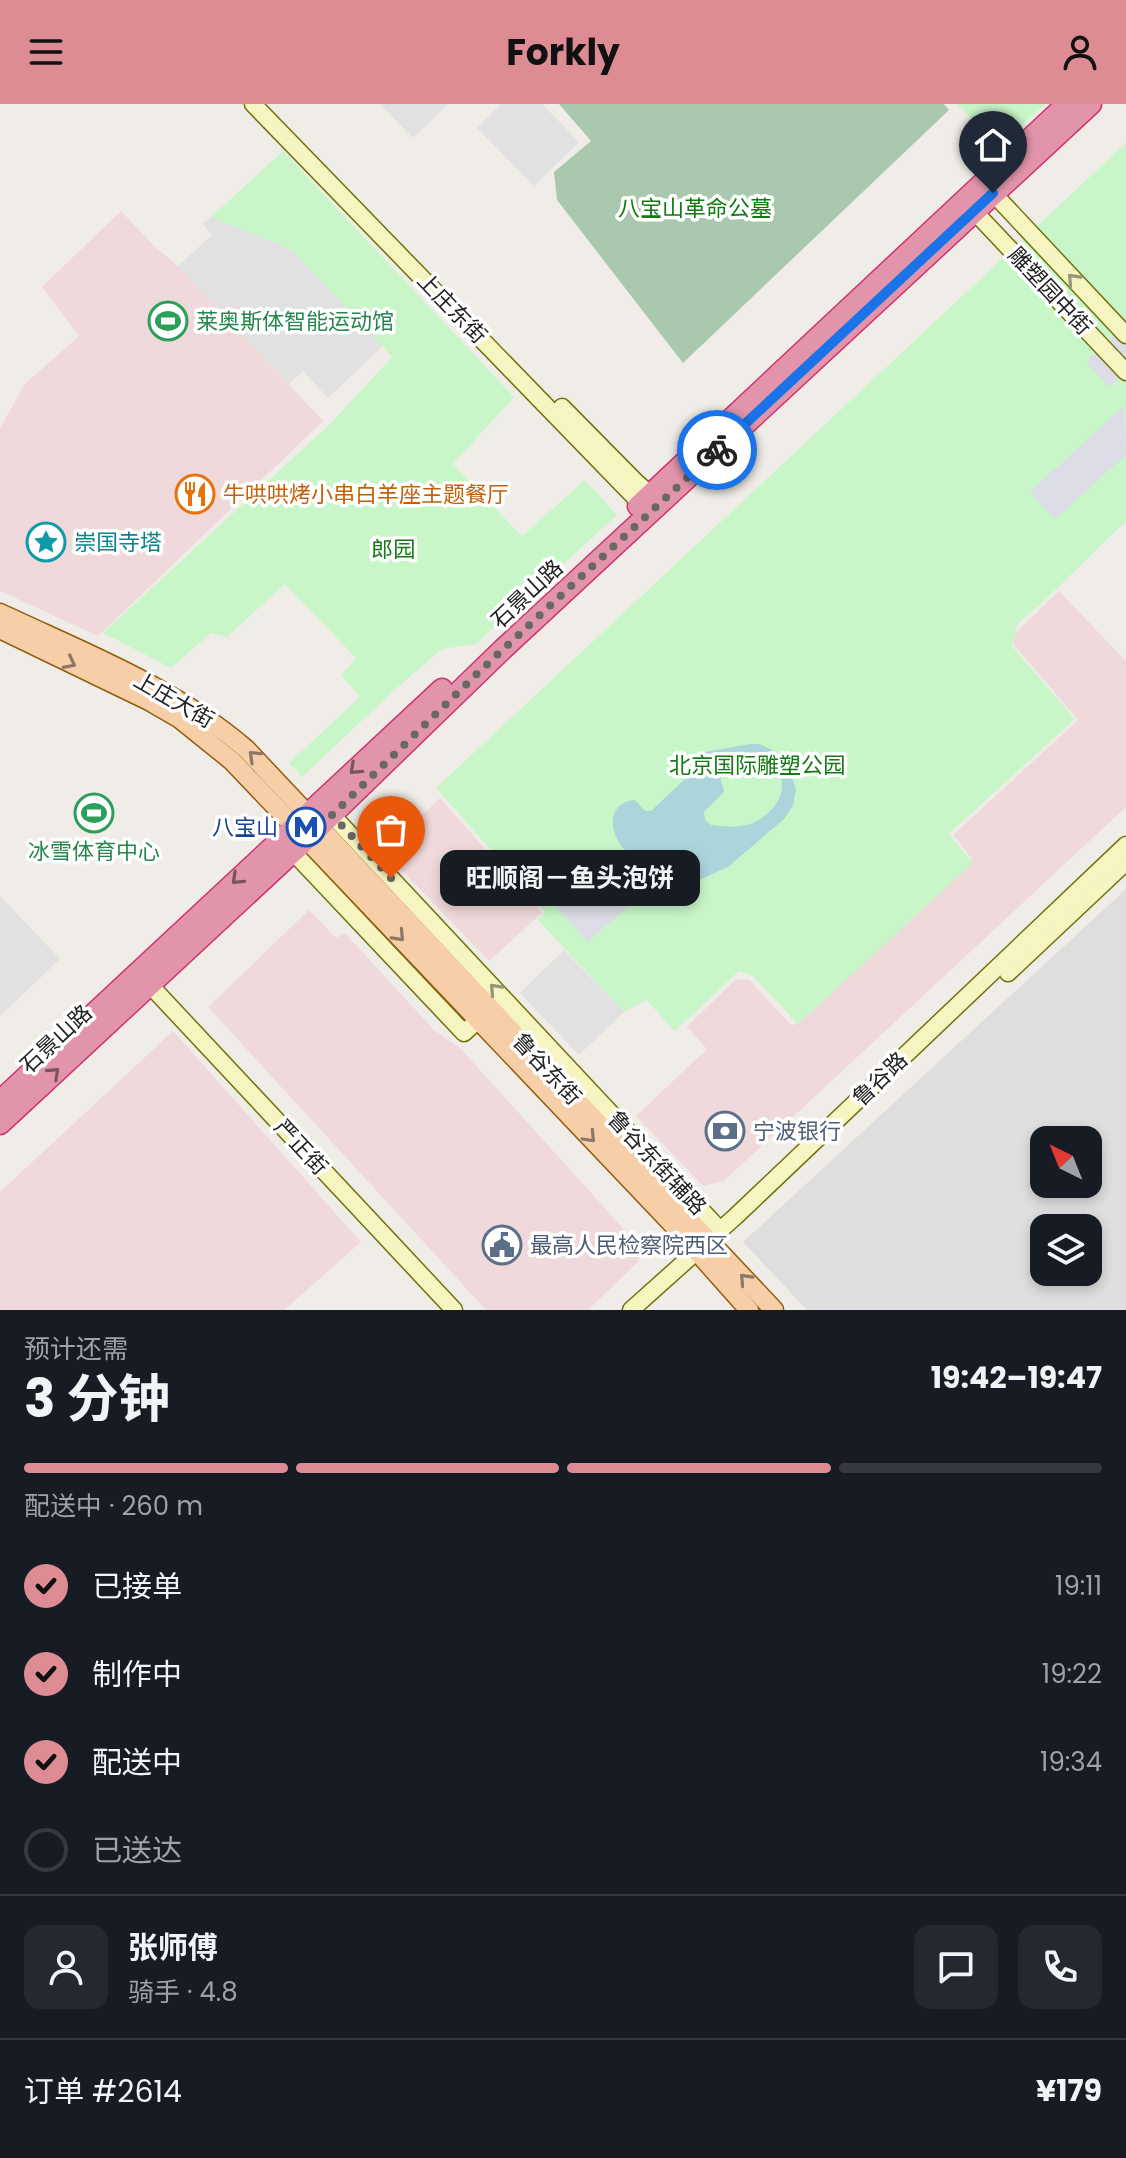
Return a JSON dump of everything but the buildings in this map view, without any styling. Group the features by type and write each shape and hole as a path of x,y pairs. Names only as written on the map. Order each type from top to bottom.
{"highway":[{"name":"石景山路","path":"0,1124 1067,104"},
{"name":"石景山路","path":"650,503 1091,104"},
{"name":"石景山路","path":"0,1101 309,828"}],"main road":[{"name":"上庄东街","path":"253,104 650,503"},
{"name":"上庄东街","path":"267,104 637,483 650,503"},
{"name":"雕塑园中街","path":"993,193 1126,335"},
{"name":"雕塑园中街","path":"973,210 1126,372"},
{"name":"上庄大街","path":"0,613 158,687 191,706 246,749 309,828"},
{"name":"上庄大街","path":"0,629 180,719 309,828"},
{"name":"鲁谷东街","path":"309,828 478,1020 774,1310"},
{"name":"鲁谷东街","path":"309,828 708,1246 749,1310"},
{"path":"309,828 464,1033 478,1020"},
{"name":"鲁谷路","path":"647,1310 708,1246 1126,845"},
{"name":"鲁谷路","path":"631,1310 708,1246 1126,862"},
{"name":"严正街","path":"149,984 454,1310"}],"shaded area":[{"path":"380,104 448,104 413,138"},
{"path":"501,104 542,104 579,142 534,186 477,128"},
{"path":"121,211 178,266 323,421 98,636 0,591 0,428 25,384 79,336 42,287"},
{"path":"211,217 292,250 383,346 328,398 303,371 289,384 178,266 212,235 203,224"},
{"path":"1126,324 1126,371 1109,387 1086,362"},
{"path":"1124,406 1126,455 1055,519 1030,492"},
{"path":"1059,591 1126,661 1126,807 724,1181 703,1186 636,1116 707,1049 687,1027 736,979 749,980 792,1026 972,859 953,835 1078,720 1009,639"},
{"path":"440,798 542,913 489,961 383,851"},
{"path":"616,854 648,888 588,942 557,908"},
{"path":"1126,889 1126,1310 807,1310 743,1242"},
{"path":"0,896 60,959 0,1016"},
{"path":"309,910 336,938 345,933 434,1030 461,1049 640,1247 638,1262 588,1310 486,1310 208,1007"},
{"path":"564,950 624,1012 579,1055 520,993"},
{"path":"173,1031 361,1242 284,1310 0,1310 0,1192"}],"green space":[{"name":"八宝山革命公墓","path":"559,104 944,104 949,110 683,363 557,200 554,172 591,141"},
{"path":"957,104 1046,104 997,146"},
{"name":"北京国际雕塑公园","path":"1126,143 1126,521 1018,623 1012,646 1075,719 949,834 973,863 798,1024 753,976 739,971 675,1031 646,1000 624,1012 538,920 546,912 436,788"},
{"name":"郎园","path":"283,151 514,397 453,464 522,536 585,480 617,515 476,644 442,649 302,777 289,763 360,697 341,675 356,658 285,584 227,637 211,633 171,668 103,633 330,424 392,357 292,250 211,217"}],"water":[{"path":"760,744 776,752 788,767 796,789 793,806 784,819 728,867 671,893 660,892 646,867 618,841 613,825 615,811 626,802 635,800 645,811 651,811 687,777 705,752","holes":["759,753 777,769 782,788 774,807 766,815 750,824 727,827 711,825 705,820 704,812 724,792 721,773 727,762"]}],"way so far":[{"path":"391,878 332,815 481,670 717,450"}],"place":[{"name":"莱奥斯体智能运动馆","path":"168,321"},
{"name":"牛哄哄烤小串白羊座主题餐厅","path":"195,494"},
{"name":"崇国寺塔","path":"46,542"},
{"name":"冰雪体育中心","path":"94,813"},
{"name":"八宝山","path":"306,827"},
{"name":"旺顺阁－鱼头泡饼","path":"391,878"},
{"name":"宁波银行","path":"725,1131"},
{"name":"最高人民检察院西区","path":"502,1245"}],"route":[{"path":"717,450 993,193"}]}
